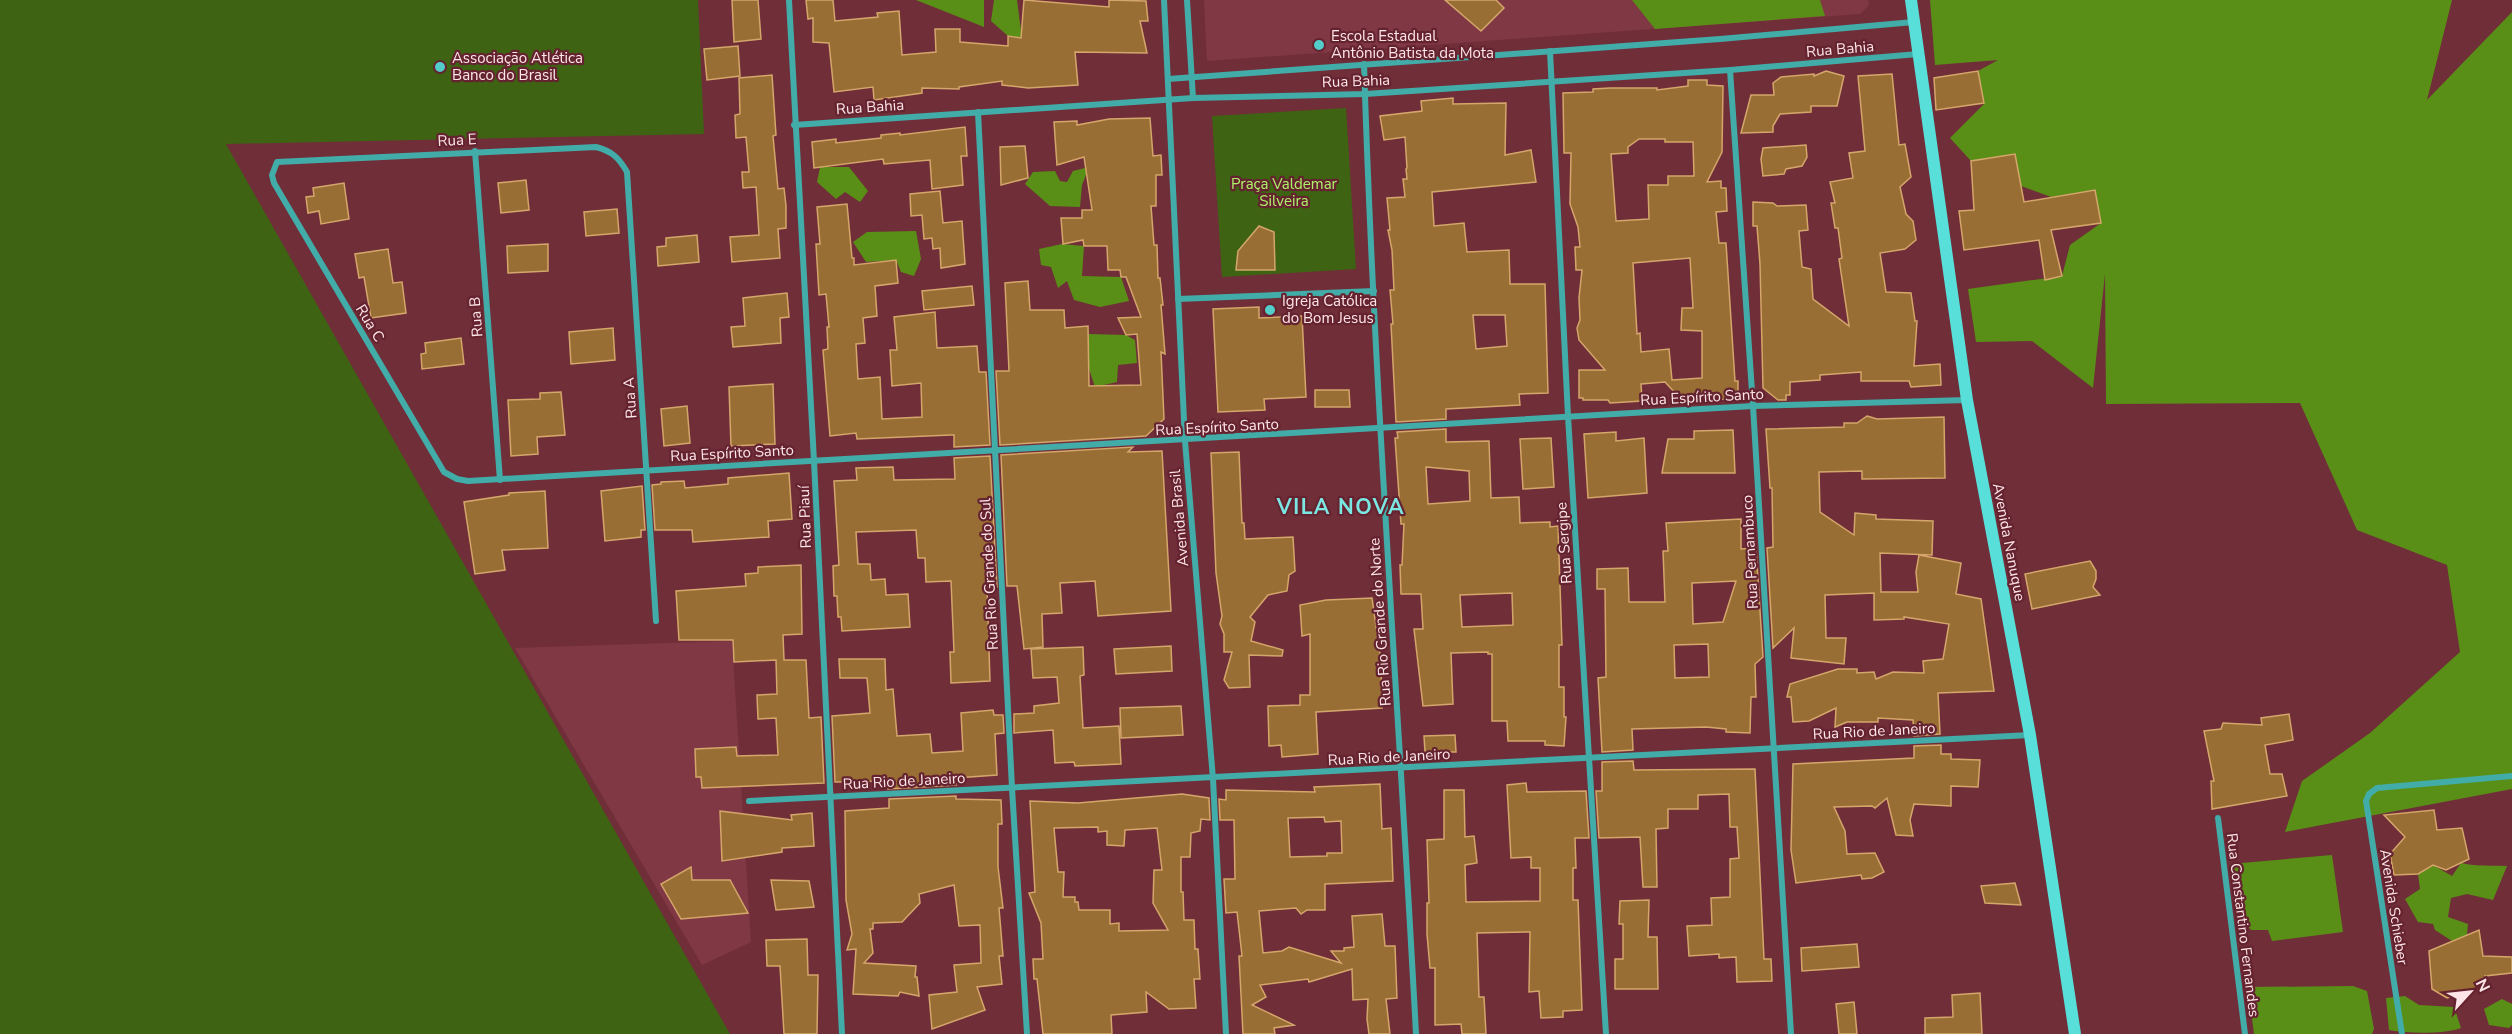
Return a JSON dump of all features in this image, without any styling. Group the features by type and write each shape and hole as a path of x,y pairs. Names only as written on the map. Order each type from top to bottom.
{"main road":[{"name":"Avenida Nanuque","path":"1911,0 1967,399 2030,735 2075,1034"}],"street":[{"name":"Rua Piauí","path":"789,0 842,1034"},
{"name":"Avenida Brasil","path":"1164,0 1185,441 1213,779 1226,1034"},
{"path":"1187,0 1193,98"},
{"name":"Rua Bahia","path":"1168,79 1914,22"},
{"name":"Rua Sergipe","path":"1550,51 1568,416 1606,1034"},
{"name":"Rua Bahia","path":"795,125 1170,99 1365,94 1730,70 1918,54"},
{"name":"Rua Rio Grande do Norte","path":"1364,64 1379,429 1402,768 1416,1034"},
{"name":"Rua Pernambuco","path":"1730,70 1791,1034"},
{"name":"Rua Rio Grande do Sul","path":"978,112 1012,788 1028,1034"},
{"name":"Rua E","path":"277,162 596,147 609,150 627,172"},
{"name":"Rua B","path":"475,151 500,480"},
{"name":"Rua C","path":"277,162 272,175 274,183 444,472 457,479 468,481"},
{"name":"Rua A","path":"627,172 656,621"},
{"path":"1178,299 1374,291"},
{"name":"Rua Espírito Santo","path":"468,481 646,469 1185,441 1568,416 1753,406 1967,399"},
{"name":"Rua Rio de Janeiro","path":"749,801 1213,779 2030,735"},
{"name":"Avenida Schieber","path":"2402,1034 2366,801 2369,794 2377,788 2512,776"},
{"name":"Rua Constantino Fernandes","path":"2218,818 2245,1034"}],"shaded area":[{"name":"Escola Estadual Antônio Batista da Mota","path":"1204,0 1868,0 1869,5 1860,14 1207,61"},
{"path":"732,641 751,942 702,965 515,648"}],"green space":[{"path":"0,0 698,0 704,134 226,144 730,1034 0,1034"},
{"path":"916,0 984,0 984,27"},
{"path":"994,0 1017,0 1022,38 1008,36 991,21"},
{"path":"1632,0 1820,0 1825,16 1655,29"},
{"path":"1930,0 2452,0 2427,100 2512,12 2512,789 2285,832 2302,781 2370,733 2460,652 2447,565 2357,530 2300,403 2106,404 2105,274 2093,388 2032,341 1976,342 1968,289 2062,276 2070,245 2101,223 2095,190 2051,197 2021,186 2015,154 1971,161 1950,138 1984,104 1978,71 1998,60 1935,65"},
{"name":"Praça Valdemar Silveira","path":"1346,108 1356,269 1222,277 1212,116"},
{"path":"820,167 849,167 868,191 860,202 845,192 836,199 817,182"},
{"path":"1089,167 1082,185 1080,207 1050,206 1025,184 1033,172 1055,171 1060,181 1067,182 1073,171"},
{"path":"916,231 921,259 914,276 901,272 896,260 866,262 853,242 867,232"},
{"path":"1062,244 1084,246 1082,276 1121,277 1129,301 1100,307 1074,300 1067,281 1058,288 1051,267 1041,265 1039,249"},
{"path":"1089,334 1126,335 1135,340 1137,363 1118,365 1117,382 1095,387 1088,366"},
{"path":"2332,855 2343,932 2272,941 2268,930 2251,930 2235,910 2230,864"},
{"path":"2461,863 2507,866 2493,900 2467,894 2451,898 2448,917 2468,924 2467,935 2452,941 2435,930 2433,924 2418,922 2405,899 2420,889 2418,874 2433,865 2452,876"},
{"path":"2353,986 2367,991 2374,1029 2372,1034 2254,1034 2248,987"},
{"path":"2405,996 2419,1005 2454,1007 2461,1028 2426,1033 2389,1030 2386,998"},
{"path":"2502,999 2512,1004 2512,1025 2509,1028 2489,1025 2484,1009"}],"building":[{"path":"732,0 758,0 761,39 734,42"},
{"path":"806,0 833,0 835,21 878,17 877,13 899,11 902,55 936,52 935,29 960,29 960,42 1008,46 1008,36 1021,38 1024,0 1109,7 1109,0 1146,1 1148,21 1140,21 1147,53 1075,52 1078,85 1028,88 1002,85 1002,81 959,87 959,89 922,88 922,93 874,100 873,87 834,92 829,43 813,42 813,18 808,19"},
{"path":"1445,0 1496,0 1504,8 1481,31"},
{"path":"738,46 740,76 707,80 704,49"},
{"path":"1826,71 1844,76 1837,106 1811,106 1811,112 1780,114 1773,126 1773,132 1741,133 1751,95 1774,95 1773,83 1781,77 1814,74 1814,76"},
{"path":"1978,71 1984,103 1936,110 1934,78"},
{"path":"1892,74 1899,145 1905,144 1911,177 1900,187 1906,214 1913,221 1916,240 1905,249 1880,253 1886,292 1911,293 1915,321 1917,321 1914,366 1940,364 1941,385 1911,387 1909,381 1861,381 1861,372 1820,375 1820,380 1790,382 1790,395 1786,395 1786,400 1778,400 1763,388 1760,264 1757,226 1753,226 1753,202 1773,203 1777,206 1806,205 1808,230 1799,231 1802,267 1811,269 1813,299 1849,326 1839,259 1842,258 1838,228 1835,228 1831,203 1835,203 1830,182 1853,178 1849,153 1865,151 1858,76"},
{"path":"772,75 776,135 773,136 778,189 784,188 786,206 786,228 778,229 780,258 732,262 730,237 759,235 756,187 743,188 742,172 749,172 746,137 736,138 735,115 740,114 739,78"},
{"path":"1688,80 1707,80 1707,85 1723,86 1722,152 1707,182 1721,181 1721,188 1726,188 1727,211 1716,212 1719,243 1726,243 1738,399 1675,400 1678,396 1665,382 1641,384 1642,401 1610,403 1608,400 1583,400 1579,398 1579,370 1605,370 1579,340 1577,328 1580,320 1579,298 1582,270 1576,270 1575,247 1580,247 1578,227 1570,204 1571,153 1564,153 1563,93 1593,92 1593,89 1610,88 1657,88 1657,90 1688,86","holes":["1639,139 1693,142 1694,176 1668,176 1668,185 1648,185 1649,219 1616,221 1611,154 1628,153 1628,147","1690,258 1693,308 1682,308 1681,330 1702,331 1702,378 1672,380 1669,349 1641,352 1640,333 1637,334 1633,263"]},
{"path":"1453,98 1453,104 1506,103 1505,155 1531,150 1536,182 1432,192 1434,226 1464,223 1467,252 1509,250 1510,284 1545,284 1548,393 1519,394 1520,405 1446,409 1446,419 1396,422 1390,290 1394,290 1387,198 1405,197 1403,179 1407,179 1407,168 1405,137 1384,140 1380,116 1422,111 1421,101","holes":["1473,315 1505,315 1507,346 1476,349"]},
{"path":"1150,118 1153,156 1161,155 1162,175 1156,175 1156,206 1151,206 1163,305 1161,305 1165,354 1161,352 1164,419 1146,436 1000,445 996,371 1009,371 1005,283 1028,281 1030,310 1064,310 1065,328 1088,326 1089,386 1141,385 1137,334 1126,335 1118,318 1141,317 1126,277 1121,277 1120,270 1108,270 1107,246 1084,246 1083,240 1063,244 1061,218 1082,218 1082,210 1092,210 1084,157 1057,165 1054,122 1077,121 1077,125 1109,119"},
{"path":"965,127 967,156 961,156 963,185 932,189 930,160 884,164 883,159 814,168 812,142 836,139 836,143 881,138 881,135 900,133 900,135"},
{"path":"1806,145 1807,157 1802,166 1786,169 1784,174 1763,176 1761,159 1763,148"},
{"path":"1025,146 1028,178 1001,185 1000,147"},
{"path":"2015,154 2024,202 2095,190 2101,223 2051,230 2062,276 2045,280 2039,240 1964,250 1959,211 1974,210 1971,161"},
{"path":"526,180 529,210 501,213 498,183"},
{"path":"344,183 349,219 321,224 319,211 308,213 306,197 314,196 313,188"},
{"path":"940,191 943,223 962,221 965,264 941,268 940,248 933,249 932,238 924,239 922,215 911,216 910,194"},
{"path":"847,204 854,265 896,260 898,283 875,286 877,316 863,318 865,343 856,344 858,379 880,377 882,419 922,417 921,383 892,386 890,350 897,350 894,317 935,312 937,348 977,346 979,372 986,372 990,445 954,447 954,435 857,439 856,433 830,436 823,350 828,349 827,327 829,327 826,294 819,295 816,244 820,244 817,207"},
{"path":"617,209 619,233 586,236 584,212"},
{"path":"1259,226 1274,232 1275,270 1236,270 1238,251"},
{"path":"697,235 699,262 658,266 657,247 666,246 666,238"},
{"path":"548,244 548,271 508,273 507,246"},
{"path":"388,249 393,283 402,282 406,313 371,318 364,277 359,278 355,254"},
{"path":"972,286 974,305 924,310 922,291"},
{"path":"787,293 789,317 780,318 781,343 733,347 731,327 745,326 743,298"},
{"path":"1259,307 1259,318 1302,316 1306,397 1264,399 1265,410 1218,412 1213,309"},
{"path":"613,328 615,360 571,364 569,332"},
{"path":"461,338 464,364 422,369 421,354 426,353 425,343"},
{"path":"773,384 775,444 731,446 729,387"},
{"path":"1315,390 1349,390 1350,407 1315,407"},
{"path":"561,392 565,435 537,437 538,454 511,456 508,400 540,399 540,393"},
{"path":"687,406 690,443 664,446 661,409"},
{"path":"1867,416 1877,419 1944,417 1945,478 1862,479 1862,471 1819,472 1820,512 1854,535 1855,513 1876,515 1876,519 1933,521 1932,555 1880,553 1881,592 1918,592 1916,572 1919,555 1961,563 1956,594 1981,599 1994,691 1938,693 1940,734 1914,736 1913,720 1878,718 1878,722 1847,722 1835,727 1836,708 1809,721 1793,722 1791,697 1787,697 1790,684 1838,669 1857,669 1857,673 1874,672 1876,679 1893,672 1924,673 1923,661 1943,659 1949,624 1904,617 1904,619 1874,620 1874,593 1825,595 1826,638 1846,638 1844,664 1791,658 1794,628 1773,648 1767,548 1773,547 1772,488 1770,488 1766,429 1844,427 1844,423 1857,423"},
{"path":"1446,429 1446,442 1489,441 1491,498 1519,497 1520,523 1550,522 1550,527 1558,526 1562,645 1559,645 1559,687 1564,687 1564,717 1566,717 1564,746 1545,745 1545,741 1508,741 1507,721 1492,721 1492,654 1488,652 1451,653 1453,704 1423,706 1414,629 1423,629 1421,594 1401,594 1400,565 1402,565 1404,524 1401,524 1395,438 1398,438 1397,432","holes":["1426,467 1469,471 1470,501 1428,504","1512,593 1513,625 1462,627 1460,595"]},
{"path":"1733,430 1735,473 1662,473 1668,439 1694,439 1694,431"},
{"path":"1616,432 1616,441 1644,438 1647,493 1588,498 1584,434"},
{"path":"1551,438 1554,487 1523,489 1520,439"},
{"path":"1133,447 1128,452 1162,451 1171,611 1098,616 1095,581 1060,583 1062,613 1042,614 1043,647 1024,649 1017,586 1007,586 1001,455"},
{"path":"1239,452 1242,523 1244,523 1245,539 1293,537 1295,571 1289,575 1287,591 1268,595 1250,617 1255,622 1251,641 1283,650 1282,656 1249,655 1250,687 1229,688 1224,680 1232,652 1224,652 1224,634 1220,624 1222,616 1216,573 1211,453"},
{"path":"990,456 997,587 987,587 990,681 951,683 950,652 954,652 951,581 926,582 925,558 918,558 916,530 856,532 858,564 870,564 871,580 885,579 886,595 908,594 910,627 842,631 841,617 838,617 837,596 834,596 833,566 839,565 834,481 857,480 856,468 893,467 894,480 955,479 954,458"},
{"path":"789,473 792,519 768,521 769,537 693,542 692,530 655,530 652,485 661,484 661,482 684,481 685,488 728,484 728,478"},
{"path":"642,486 645,530 641,530 641,537 605,541 601,491"},
{"path":"545,491 548,548 502,550 505,570 475,574 464,502 509,495 509,493"},
{"path":"1741,519 1741,549 1756,548 1763,657 1755,664 1756,697 1751,697 1750,733 1726,732 1726,729 1706,727 1632,729 1633,750 1602,752 1598,678 1606,677 1605,589 1597,589 1597,569 1628,568 1629,602 1665,602 1663,551 1668,551 1666,523","holes":["1736,581 1723,622 1693,624 1692,583","1708,644 1709,677 1675,678 1674,645"]},
{"path":"2090,561 2096,571 2093,587 2100,595 2032,609 2025,574"},
{"path":"801,565 802,634 783,635 784,660 806,660 809,718 821,717 824,783 702,788 701,777 696,777 695,749 736,747 737,756 778,755 776,718 758,719 757,695 777,694 776,660 734,662 733,640 679,640 676,591 746,586 745,574 758,573 758,567"},
{"path":"1372,598 1381,661 1382,708 1316,712 1318,754 1282,757 1281,745 1269,746 1268,706 1300,705 1300,695 1310,695 1310,634 1302,636 1300,605 1326,600"},
{"path":"1171,646 1172,671 1116,674 1114,649"},
{"path":"1083,647 1084,675 1080,676 1083,728 1119,726 1121,764 1075,766 1074,762 1055,763 1053,730 1014,733 1014,714 1034,713 1034,706 1059,703 1057,677 1033,678 1031,649"},
{"path":"839,659 885,659 886,690 893,689 897,736 930,734 932,753 963,751 961,713 993,710 994,715 1003,715 1004,733 995,734 997,775 956,778 956,785 888,789 888,781 835,782 832,716 870,713 867,678 840,678"},
{"path":"1181,706 1183,735 1121,738 1120,708"},
{"path":"2289,714 2293,740 2265,745 2270,774 2282,774 2287,796 2212,809 2211,781 2214,781 2204,731 2221,729 2223,723 2262,725 2261,718"},
{"path":"1455,735 1456,752 1425,752 1424,736"},
{"path":"1941,745 1941,754 1951,754 1951,759 1980,760 1978,787 1951,786 1951,806 1914,804 1910,820 1913,836 1896,835 1887,798 1875,808 1872,806 1834,807 1845,831 1847,854 1875,853 1884,872 1872,878 1862,879 1861,875 1796,883 1791,850 1793,764 1914,758 1914,746"},
{"path":"1633,761 1634,770 1755,769 1764,959 1771,959 1772,981 1737,982 1736,957 1719,958 1719,954 1689,956 1687,926 1712,925 1711,898 1730,897 1730,859 1739,858 1737,827 1730,827 1729,794 1698,795 1698,809 1668,809 1668,828 1656,829 1657,887 1643,887 1640,837 1599,838 1596,791 1602,791 1602,762"},
{"path":"1526,783 1527,792 1586,791 1589,838 1575,838 1576,868 1573,868 1573,900 1578,900 1582,1010 1563,1011 1563,1017 1541,1018 1539,991 1529,992 1530,932 1477,933 1479,997 1484,997 1486,1034 1462,1034 1461,1024 1435,1025 1435,968 1430,968 1427,934 1427,903 1429,903 1427,840 1444,839 1444,790 1464,790 1465,837 1474,836 1477,863 1465,865 1466,902 1540,901 1540,868 1531,868 1531,857 1511,858 1507,785"},
{"path":"1380,784 1382,829 1391,828 1393,881 1325,884 1325,910 1307,910 1301,914 1296,908 1259,911 1263,953 1282,951 1289,947 1341,963 1331,951 1344,951 1344,948 1354,947 1352,916 1382,914 1385,946 1395,946 1397,998 1386,999 1390,1034 1369,1034 1368,999 1353,1000 1352,969 1309,982 1308,979 1260,985 1266,997 1252,1005 1294,1025 1274,1028 1275,1034 1243,1034 1239,956 1242,956 1237,912 1226,913 1224,879 1235,879 1234,820 1220,820 1219,799 1226,800 1226,790 1315,792 1314,787","holes":["1324,817 1325,822 1341,821 1342,853 1327,853 1327,856 1290,857 1288,818"]},
{"path":"1182,794 1209,798 1210,820 1201,819 1200,831 1191,833 1190,857 1181,857 1184,920 1194,920 1195,949 1198,949 1200,979 1194,979 1196,1008 1169,1009 1146,992 1147,1012 1111,1015 1112,1034 1043,1034 1033,959 1043,959 1041,923 1029,893 1035,892 1030,801 1078,803","holes":["1098,827 1098,832 1107,831 1107,845 1124,846 1125,830 1157,828 1162,870 1154,870 1153,903 1168,930 1119,931 1119,923 1110,924 1110,910 1079,910 1075,897 1063,897 1064,872 1058,872 1054,828"]},
{"path":"956,796 956,799 1001,800 1002,824 998,824 998,867 1003,908 999,908 1003,956 999,956 1002,984 977,987 985,1010 932,1029 929,995 957,992 954,965 981,963 980,925 959,926 954,885 919,894 920,903 902,922 873,923 873,929 870,929 873,953 864,963 916,966 915,977 917,977 919,996 900,992 898,996 853,994 856,949 847,950 852,934 846,900 845,811 889,808 889,799"},
{"path":"2434,810 2437,830 2462,828 2469,859 2446,870 2433,865 2418,874 2394,875 2390,854 2405,837 2384,815"},
{"path":"720,811 792,820 791,815 812,813 814,846 782,848 782,852 722,861"},
{"path":"691,867 692,880 730,880 748,913 681,919 661,884"},
{"path":"771,880 809,881 814,907 776,910"},
{"path":"2015,883 2021,905 1985,903 1981,886"},
{"path":"1649,900 1648,937 1657,937 1658,989 1615,989 1615,959 1623,959 1623,924 1619,924 1620,901"},
{"path":"2479,930 2483,956 2512,957 2512,973 2485,976 2487,986 2447,998 2432,989 2429,951"},
{"path":"807,939 808,975 818,975 817,1034 784,1034 780,966 767,966 766,940"},
{"path":"1857,944 1859,967 1802,971 1801,948"},
{"path":"1980,993 1982,1034 1925,1034 1925,1018 1953,1017 1952,995"},
{"path":"1854,1002 1857,1034 1839,1034 1836,1004"}],"place":[{"name":"Escola Estadual Antônio Batista da Mota","path":"1319,45"},
{"name":"Associação Atlética Banco do Brasil","path":"440,67"},
{"name":"Igreja Católica do Bom Jesus","path":"1270,310"}],"district":[{"name":"VILA NOVA","path":"1341,507"}]}
